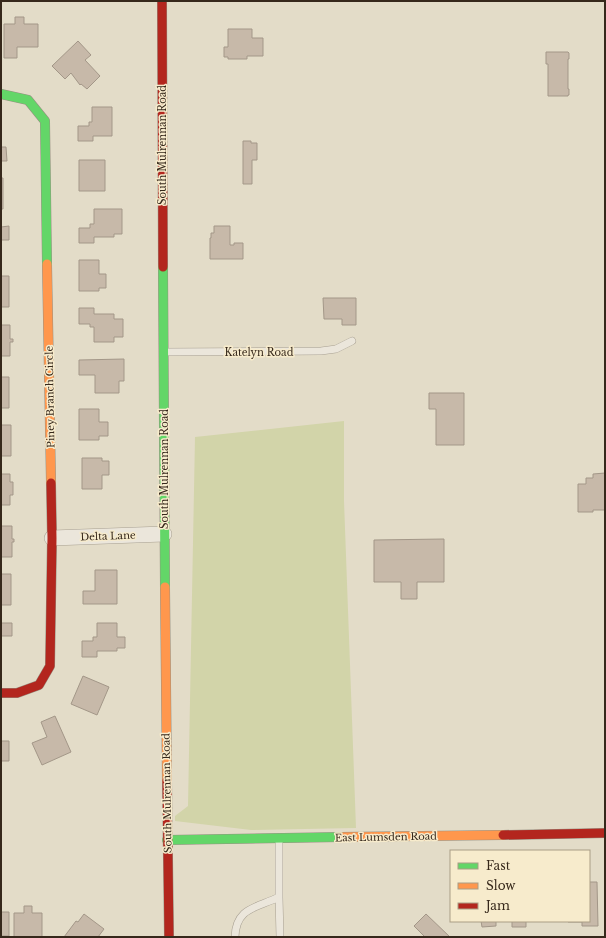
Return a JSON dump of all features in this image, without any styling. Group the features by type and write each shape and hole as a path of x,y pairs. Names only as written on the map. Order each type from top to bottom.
{"street":[{"name":"South Mulrennan Road","path":"162,1 164,534 169,937"},
{"name":"Piney Branch Circle","path":"1,94 28,100 45,121 52,538 50,666 39,685 17,693 1,693"},
{"name":"Delta Lane","path":"52,538 164,534"},
{"name":"East Lumsden Road","path":"167,840 605,833"}],"lane":[{"name":"Katelyn Road","path":"163,352 321,351 336,349 352,341"},
{"path":"280,838 280,937"},
{"path":"235,937 235,926 241,914 251,908 279,897"}],"green space":[{"path":"344,421 344,501 356,828 251,830 175,821 175,816 188,806 195,437"}],"building":[{"path":"15,17 24,17 24,24 38,24 38,47 17,47 17,58 4,58 4,24 15,24"},
{"path":"228,29 252,29 252,38 263,38 263,56 247,56 247,59 228,59 228,57 224,57 224,47 228,47"},
{"path":"78,41 91,55 85,60 100,76 87,89 81,84 80,85 71,73 65,79 52,66"},
{"path":"546,52 569,53 568,96 548,96 548,64 546,64"},
{"path":"92,107 112,107 112,136 93,136 93,141 78,141 78,126 89,126 89,122 92,122"},
{"path":"243,141 257,143 257,160 252,160 252,184 243,184"},
{"path":"1,147 6,147 7,161 1,161"},
{"path":"79,160 105,160 105,191 79,191"},
{"path":"1,178 3,178 3,209 1,209"},
{"path":"94,209 122,209 122,234 114,234 114,237 94,237 94,243 79,243 79,228 90,228 90,224 94,224"},
{"path":"9,226 9,240 1,240 1,227"},
{"path":"214,226 230,226 230,245 234,245 234,243 243,243 243,259 210,259 210,238 211,233 214,233"},
{"path":"79,260 99,260 99,274 106,274 106,288 99,288 99,291 79,291"},
{"path":"1,276 9,276 9,307 1,307"},
{"path":"323,298 356,298 356,325 342,325 342,319 324,319"},
{"path":"79,308 94,308 94,314 114,314 114,319 123,319 123,337 114,337 114,342 94,342 94,327 90,327 90,324 79,324"},
{"path":"1,325 10,325 10,339 13,339 13,342 10,342 10,356 1,356"},
{"path":"124,359 124,381 119,381 119,393 95,393 95,375 79,375 79,360"},
{"path":"1,377 9,377 9,408 1,408"},
{"path":"429,393 464,393 464,445 436,445 436,409 429,409"},
{"path":"79,409 99,409 99,422 108,422 108,436 99,436 99,440 79,440"},
{"path":"1,425 11,425 11,456 1,456"},
{"path":"82,458 102,458 102,461 109,461 109,475 102,475 102,489 82,489"},
{"path":"605,473 605,510 578,512 578,484 586,484 586,478 593,478 593,474"},
{"path":"1,474 10,474 10,482 13,482 13,495 10,495 10,505 1,505"},
{"path":"1,526 12,526 12,539 14,539 14,542 12,542 12,557 1,557"},
{"path":"444,539 444,582 417,582 417,599 401,599 401,582 374,582 374,540"},
{"path":"95,570 117,570 117,604 83,604 83,591 95,591"},
{"path":"1,574 11,574 11,605 1,605"},
{"path":"1,623 12,623 12,636 1,636"},
{"path":"97,623 117,623 117,637 125,637 125,648 117,648 117,651 97,651 97,657 82,657 82,641 93,641 93,637 97,637"},
{"path":"83,676 109,687 97,715 71,704"},
{"path":"55,716 71,752 42,765 32,743 47,737 41,722"},
{"path":"1,741 9,741 9,761 1,761"},
{"path":"590,882 597,882 598,926 582,926 582,922 590,922"},
{"path":"24,906 32,906 32,913 42,913 42,937 14,937 14,913 24,913"},
{"path":"1,912 9,912 9,936 1,936"},
{"path":"84,914 104,929 98,937 64,937 76,921 78,922"},
{"path":"426,914 450,937 424,937 414,926"},
{"path":"481,922 496,922 496,926 482,927"},
{"path":"512,922 526,922 526,927 512,927"}],"traffic: fast":[{"path":"1,94 28,100 45,121 47,264"},
{"path":"163,267 165,587"},
{"path":"167,840 341,837"}],"traffic: slow":[{"path":"47,264 51,483"},
{"path":"165,587 167,781"},
{"path":"341,837 503,835"}],"traffic: jam":[{"path":"162,1 163,267"},
{"path":"1,693 17,693 39,685 50,666 52,538 51,483"},
{"path":"167,781 169,937"},
{"path":"503,835 605,833"}]}
